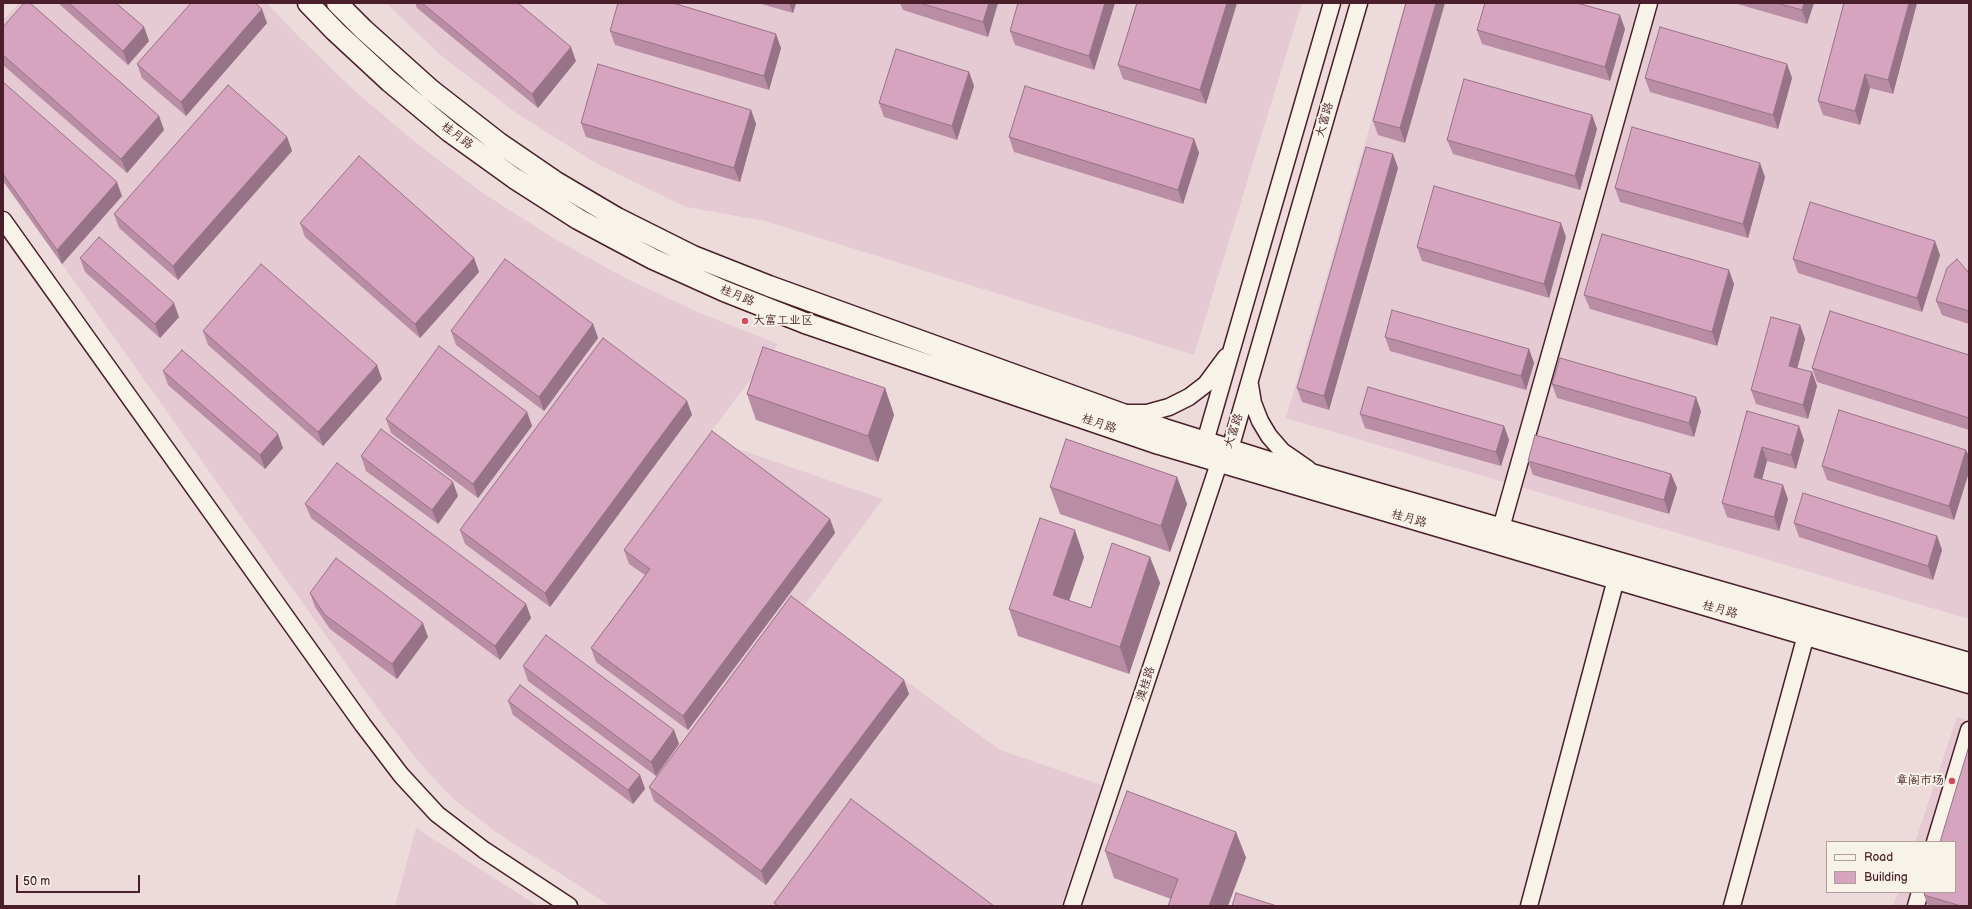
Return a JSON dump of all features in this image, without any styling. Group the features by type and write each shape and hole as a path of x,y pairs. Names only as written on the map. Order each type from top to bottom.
{"main road":[{"name":"桂月路","path":"308,3 335,31 390,82 450,132 514,178 578,219 653,259 724,291 805,323 1159,444 1320,476 1969,663"},
{"name":"桂月路","path":"337,3 363,30 431,90 499,143 556,182 618,218 693,256 769,286 1205,442 1224,456 1616,579 1969,683"}],"street":[{"name":"大富路","path":"1205,442 1332,3"},
{"name":"大富路","path":"1224,456 1249,382 1359,3"},
{"path":"1501,528 1649,3"},
{"path":"3,220 363,725 401,775 437,814 454,828 484,850 569,906"},
{"path":"1247,298 1271,305"},
{"path":"1119,412 1147,413 1169,408 1189,397 1206,384 1234,344"},
{"path":"1249,382 1253,403 1260,421 1269,436 1282,451 1300,465 1320,476"},
{"name":"澳桂路","path":"1072,906 1224,456"},
{"path":"1529,906 1616,579"},
{"path":"1732,906 1806,635"},
{"path":"1935,841 1969,730"},
{"path":"1916,906 1920,893"}],"shaded area":[{"path":"19,3 267,3 298,36 357,93 420,146 486,195 555,239 627,279 702,314 778,344 706,438 883,499 804,606 1000,750 1102,785 1061,906 610,906 496,832 452,798 418,761 380,712 3,181 3,20"},
{"path":"386,3 1302,3 1194,355 765,221 686,207 599,165 516,113 439,54"},
{"path":"1405,3 1969,3 1969,619 1286,418"},
{"name":"章阁市场","path":"1957,717 1969,721 1969,906 1893,906 1898,893 1956,893 1956,841 1915,841"},
{"path":"416,828 538,906 395,906"}],"building":[{"path":"24,3 30,3 159,116 121,159 3,55 3,27"},
{"path":"69,3 116,3 144,27 123,51"},
{"path":"191,3 255,3 262,9 181,102 137,64"},
{"path":"422,3 518,3 571,47 532,94"},
{"path":"618,3 673,3 776,34 764,76 610,31"},
{"path":"920,3 989,3 983,22"},
{"path":"1018,3 1105,3 1089,56 1010,31"},
{"path":"1137,3 1227,3 1200,90 1118,65"},
{"path":"1406,3 1436,3 1400,128 1373,121"},
{"path":"1485,3 1577,3 1620,15 1605,67 1477,30"},
{"path":"1777,3 1804,3 1802,10"},
{"path":"1844,3 1909,3 1888,80 1865,74 1855,111 1818,101"},
{"path":"1660,27 1787,64 1773,115 1645,78"},
{"path":"896,49 969,72 952,126 879,103"},
{"path":"598,64 751,110 734,168 581,123"},
{"path":"1464,79 1592,115 1575,176 1447,140"},
{"path":"3,82 117,182 57,250 3,174"},
{"path":"228,85 287,137 173,266 114,214"},
{"path":"1025,86 1194,139 1178,190 1009,137"},
{"path":"1632,127 1760,163 1743,224 1615,188"},
{"path":"1366,147 1393,154 1324,396 1297,388"},
{"path":"359,156 474,258 415,324 300,223"},
{"path":"1434,186 1561,223 1544,284 1417,247"},
{"path":"1810,202 1935,241 1917,298 1793,259"},
{"path":"1602,234 1729,270 1712,332 1584,295"},
{"path":"99,237 174,303 155,324 80,258"},
{"path":"505,259 593,324 539,397 451,331"},
{"path":"1957,259 1969,273 1969,311 1936,301 1947,268"},
{"path":"261,264 377,365 318,432 203,331"},
{"path":"1392,310 1529,349 1521,376 1385,337"},
{"path":"1830,311 1969,355 1969,418 1812,368"},
{"path":"1771,317 1800,325 1789,366 1812,372 1803,405 1751,390"},
{"path":"603,338 687,401 545,593 460,530"},
{"path":"439,346 527,412 473,484 386,419"},
{"path":"763,347 885,388 868,436 747,394"},
{"path":"182,350 278,434 260,455 163,371"},
{"path":"1560,358 1696,397 1689,423 1552,384"},
{"path":"1368,387 1504,426 1496,452 1360,414"},
{"path":"1839,410 1966,450 1949,506 1822,466"},
{"path":"1747,411 1799,426 1791,455 1762,447 1754,477 1783,485 1774,517 1722,503"},
{"path":"381,429 453,482 432,510 361,456"},
{"path":"712,431 830,519 683,716 591,648 650,569 624,550"},
{"path":"1535,435 1671,474 1664,500 1528,461"},
{"path":"1066,439 1177,477 1161,526 1050,487"},
{"path":"337,463 526,604 495,646 305,504"},
{"path":"1803,493 1937,536 1928,566 1794,523"},
{"path":"1040,518 1075,530 1053,595 1091,608 1112,543 1150,557 1120,647 1009,609"},
{"path":"336,558 423,623 392,664 325,615 310,593"},
{"path":"791,596 904,680 761,871 649,787"},
{"path":"546,635 674,730 651,762 523,666"},
{"path":"520,685 640,775 628,790 508,701"},
{"path":"1969,746 1969,906 1961,906 1924,895 1925,893 1956,893 1956,841 1940,841"},
{"path":"1127,791 1236,832 1209,906 1168,906 1178,879 1105,851"},
{"path":"851,799 994,906 778,906 774,903"},
{"path":"1236,893 1277,906 1232,906"}],"place":[{"name":"大富工业区","path":"745,321"},
{"name":"章阁市场","path":"1952,781"}]}
